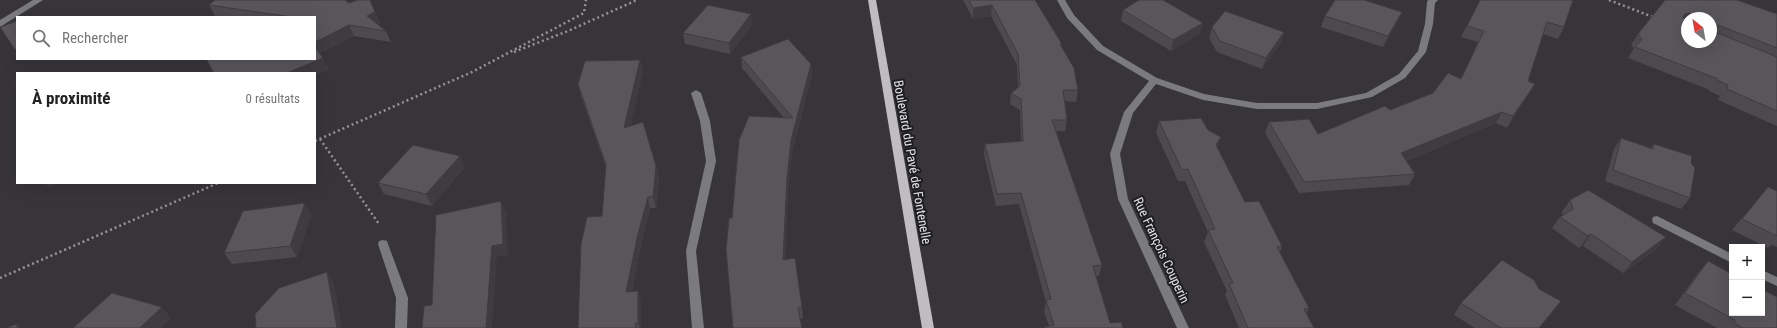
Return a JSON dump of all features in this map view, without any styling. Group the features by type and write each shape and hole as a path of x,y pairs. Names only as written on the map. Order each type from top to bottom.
{"main road":[{"name":"Boulevard du Pavé de Fontenelle","path":"872,0 928,328"}],"street":[{"path":"0,24 38,0"},
{"path":"1061,0 1070,16 1100,48 1154,80 1203,97 1257,106 1317,106 1368,95 1402,76 1422,52 1429,24 1429,1"},
{"name":"Rue François Couperin","path":"1154,80 1129,112 1115,154 1123,199 1183,328"},
{"path":"696,93 705,121 711,161 691,251 698,328"},
{"path":"1657,220 1729,257"},
{"path":"383,244 402,298 401,328"},
{"path":"1765,276 1777,282"}],"path":[{"path":"316,141 472,72 503,56 584,13 586,0"},
{"path":"503,56 568,31 637,0"},
{"path":"1609,0 1659,20"},
{"path":"320,139 384,230 383,244"},
{"path":"0,278 216,184"}],"building":[{"path":"215,0 345,0 349,3 358,0 370,0 375,12 367,16 386,31 349,25 316,42 316,16 285,16 209,5"},
{"path":"969,0 1035,0 1062,44 1060,44 1074,68 1078,90 1063,90 1067,120 1052,120 1102,265 1093,266 1110,323 1121,322 1123,328 1044,327 1054,325 1046,300 1051,299 1021,193 997,194 985,144 1023,141 1021,99 1011,93 1020,86 1018,54 992,5 973,8"},
{"path":"1139,0 1163,0 1203,23 1173,40 1123,10"},
{"path":"1335,0 1364,0 1402,12 1388,36 1325,16"},
{"path":"1480,0 1573,0 1564,27 1547,22 1528,81 1535,84 1513,116 1502,112 1401,153 1415,174 1304,182 1269,122 1309,119 1318,134 1385,106 1390,110 1433,93 1448,73 1461,79 1484,31 1467,26"},
{"path":"1665,0 1737,0 1777,14 1777,48 1718,25 1717,29 1717,12 1681,12 1681,48 1717,48 1717,33 1777,57 1777,111 1727,89 1728,85 1717,80 1718,79 1635,47 1642,39 1638,34"},
{"path":"708,5 751,14 729,43 683,33"},
{"path":"1225,11 1284,32 1266,58 1220,41 1212,27"},
{"path":"16,21 16,50 15,50 0,27"},
{"path":"788,39 811,64 791,140 787,178 783,260 795,258 802,307 798,308 802,328 733,328 726,250 729,218 732,218 739,140 749,116 793,118 741,57"},
{"path":"316,48 323,58 289,72 213,72 207,60 316,60"},
{"path":"640,60 624,128 643,122 656,166 653,197 648,197 638,234 626,292 638,291 638,323 635,324 636,328 578,328 581,244 587,217 602,216 606,165 578,84 585,61"},
{"path":"1201,118 1208,130 1221,137 1216,145 1245,202 1259,201 1282,246 1277,247 1309,308 1304,309 1314,328 1248,328 1229,284 1233,283 1208,230 1215,229 1188,169 1182,170 1159,121"},
{"path":"1621,138 1653,149 1654,144 1692,156 1691,163 1695,168 1690,198 1613,170"},
{"path":"413,145 460,156 426,194 378,183"},
{"path":"1768,187 1777,191 1777,236 1742,219"},
{"path":"1588,190 1666,237 1632,262 1591,234 1588,236 1560,217 1573,209 1570,200"},
{"path":"501,201 503,244 492,246 486,328 422,328 424,306 432,305 436,215"},
{"path":"305,203 290,246 224,253 243,211"},
{"path":"1502,260 1534,280 1539,289 1561,301 1539,328 1501,328 1461,303"},
{"path":"1708,261 1729,272 1729,316 1765,316 1765,291 1777,297 1777,328 1743,328 1734,323 1735,320 1685,293"},
{"path":"327,272 337,328 256,328 255,314 279,288"},
{"path":"112,293 162,307 140,328 73,328"},
{"path":"17,324 17,328 6,328"}]}
